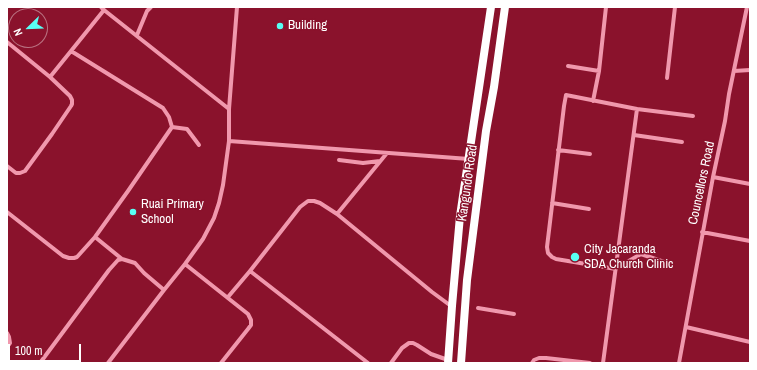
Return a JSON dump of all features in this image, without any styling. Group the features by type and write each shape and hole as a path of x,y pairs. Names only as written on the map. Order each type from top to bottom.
{"highway":[{"name":"Kangundo Road","path":"448,362 460,216 491,7"},
{"name":"Kangundo Road","path":"461,363 467,280 486,131 494,87 505,7"}],"street":[{"path":"137,35 147,11 151,7"},
{"path":"108,363 185,264 203,239 214,218 223,185 229,141 229,109 237,7"},
{"path":"593,101 599,71 606,7"},
{"path":"666,78 675,7"},
{"name":"Councellors Road","path":"679,363 702,232 747,7"},
{"path":"50,77 102,8 229,109"},
{"path":"7,42 50,77 70,96 72,100 72,104 25,171 16,173 7,166"},
{"path":"71,51 163,108 169,117 172,126"},
{"path":"568,66 599,71"},
{"path":"734,71 750,70"},
{"path":"616,269 556,259 548,253 547,247 558,150 566,95 637,109 693,116"},
{"path":"603,363 637,109"},
{"path":"172,126 187,130 199,145"},
{"path":"7,212 63,256 74,258 95,237 128,192 172,126"},
{"path":"634,135 682,142"},
{"path":"229,141 469,159"},
{"path":"558,150 590,154"},
{"path":"337,214 387,153"},
{"path":"339,160 363,163 380,161"},
{"path":"713,177 750,184"},
{"path":"228,298 300,207 308,201 314,201 320,203 337,214 432,292 452,306"},
{"path":"552,203 589,208"},
{"path":"702,232 750,241"},
{"path":"95,237 122,259 136,263 144,273 164,290"},
{"path":"617,262 627,262 641,254 667,263"},
{"path":"40,363 109,270 118,260 122,259"},
{"path":"185,264 248,314 251,320 251,325 222,363"},
{"path":"250,271 368,363"},
{"path":"478,308 514,314"},
{"path":"686,327 750,342"},
{"path":"7,334 10,343 7,347"},
{"path":"391,363 402,348 409,343 413,343 448,362"},
{"path":"532,363 534,360 539,358 590,363"}],"place":[{"name":"Building","path":"280,26"},
{"name":"Ruai Primary School","path":"133,212"},
{"name":"City Jacaranda SDA Church Clinic","path":"575,257"}]}
